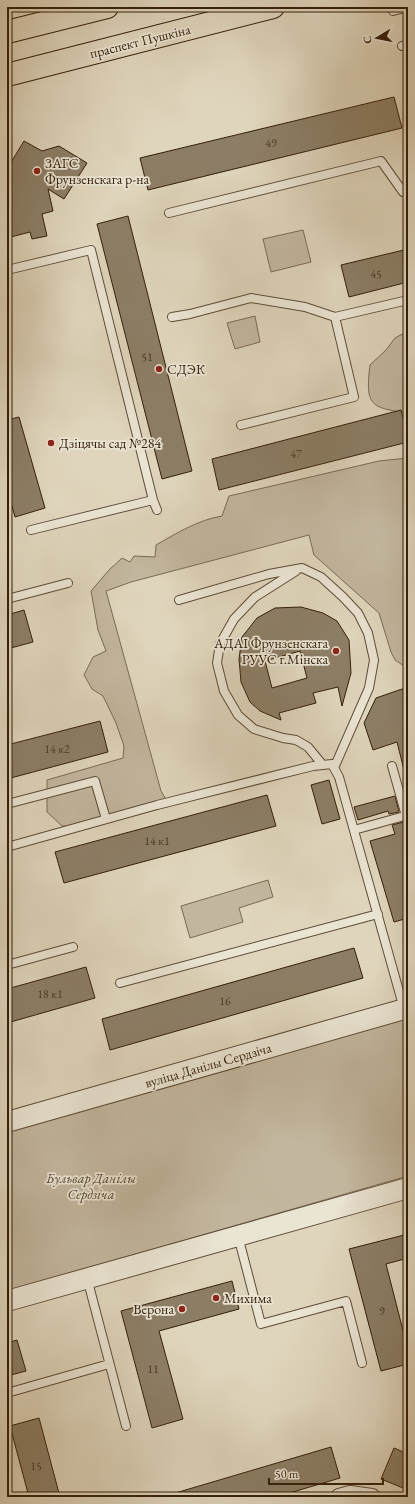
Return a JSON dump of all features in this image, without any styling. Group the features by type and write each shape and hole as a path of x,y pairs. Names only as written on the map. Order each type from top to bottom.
{"main road":[{"path":"7,32 107,7"},
{"name":"праспект Пушкіна","path":"7,75 273,7"}],"street":[{"name":"вуліца Данілы Сердзіча","path":"7,1122 406,1009"},
{"path":"7,1301 408,1188"},
{"path":"339,1497 350,1494 372,1497"}],"lane":[{"path":"393,11 408,7"},
{"path":"169,213 381,161 403,192 408,190"},
{"path":"7,270 91,250 153,500 158,510"},
{"path":"172,317 190,314 251,298 305,307 335,317 408,300"},
{"path":"242,425 354,397 335,317"},
{"path":"31,530 153,500"},
{"path":"302,568 256,597 234,619 220,644 217,663 224,691 238,715 254,729 283,738 296,740 308,746 322,764"},
{"path":"179,600 269,574 302,568 320,577 343,596 358,613 368,633 374,660 369,688 334,768"},
{"path":"7,599 68,583"},
{"path":"7,847 164,803 322,764 332,764 339,777 406,1009"},
{"path":"354,830 407,815 392,766"},
{"path":"7,804 95,781 106,819"},
{"path":"120,983 378,914"},
{"path":"7,965 73,947"},
{"path":"238,1236 261,1324 346,1300 362,1363"},
{"path":"87,1278 126,1426"},
{"path":"7,1393 109,1364"}],"green space":[{"path":"303,230 311,262 271,272 263,239"},
{"path":"255,316 260,342 235,349 227,323"},
{"path":"408,331 408,413 385,409 378,406 373,402 368,389 370,365 386,350 395,338"},
{"path":"408,458 408,665 404,666 395,660 391,652 379,613 314,555 309,535 131,582 106,591 161,791 170,806 91,827 62,826 47,812 47,780 123,758 124,746 116,723 103,696 92,689 84,675 93,657 106,651 98,630 91,591 109,570 122,558 130,562 134,556 155,557 156,545 196,524 222,516 229,496 379,461"},
{"path":"268,880 273,897 239,908 243,922 190,938 181,906"},
{"name":"Бульвар Данілы Сердзіча","path":"408,1018 408,1176 7,1291 7,1129"}],"building":[{"path":"394,97 402,128 148,190 140,158"},
{"path":"24,141 42,151 59,146 87,163 64,199 48,189 53,211 42,214 47,236 32,239 30,232 7,238 7,169"},
{"path":"128,216 192,471 162,479 97,224"},
{"path":"408,249 408,282 349,297 341,265"},
{"path":"401,410 408,436 408,442 219,490 212,459"},
{"path":"19,417 45,508 15,517 7,488 7,420"},
{"path":"301,607 323,613 337,621 349,640 351,673 342,706 338,687 313,693 316,703 279,713 281,720 260,711 250,702 241,682 239,659 242,637 257,618 275,608","holes":["300,651 307,678 272,688 265,661"]},
{"path":"24,610 33,642 7,649 7,615"},
{"path":"408,687 408,770 404,770 397,742 373,750 364,723 376,698"},
{"path":"100,721 108,752 7,779 7,745"},
{"path":"329,780 340,819 322,824 311,785"},
{"path":"267,795 276,826 64,883 55,852"},
{"path":"395,796 399,812 389,814 388,811 358,820 354,807"},
{"path":"408,821 408,918 394,922 370,841 395,834 392,825"},
{"path":"354,948 363,978 110,1050 102,1019"},
{"path":"86,967 95,998 7,1023 7,989"},
{"path":"408,1234 408,1258 386,1264 408,1350 408,1364 381,1371 349,1249"},
{"path":"232,1281 239,1309 159,1331 183,1419 152,1428 121,1311"},
{"path":"17,1340 26,1371 7,1376 7,1343"},
{"path":"39,1418 60,1497 29,1497 10,1426"},
{"path":"331,1447 340,1478 276,1497 172,1497 172,1494"},
{"path":"394,1448 408,1454 408,1490 381,1479"}],"place":[{"name":"ЗАГС Фрунзенскага р-на","path":"37,171"},
{"name":"СДЭК","path":"159,369"},
{"name":"Дзіцячы сад №284","path":"51,443"},
{"name":"АДАІ Фрунзенскага РУУС г.Мінска","path":"336,651"},
{"name":"Михима","path":"216,1298"},
{"name":"Верона","path":"182,1309"}]}
